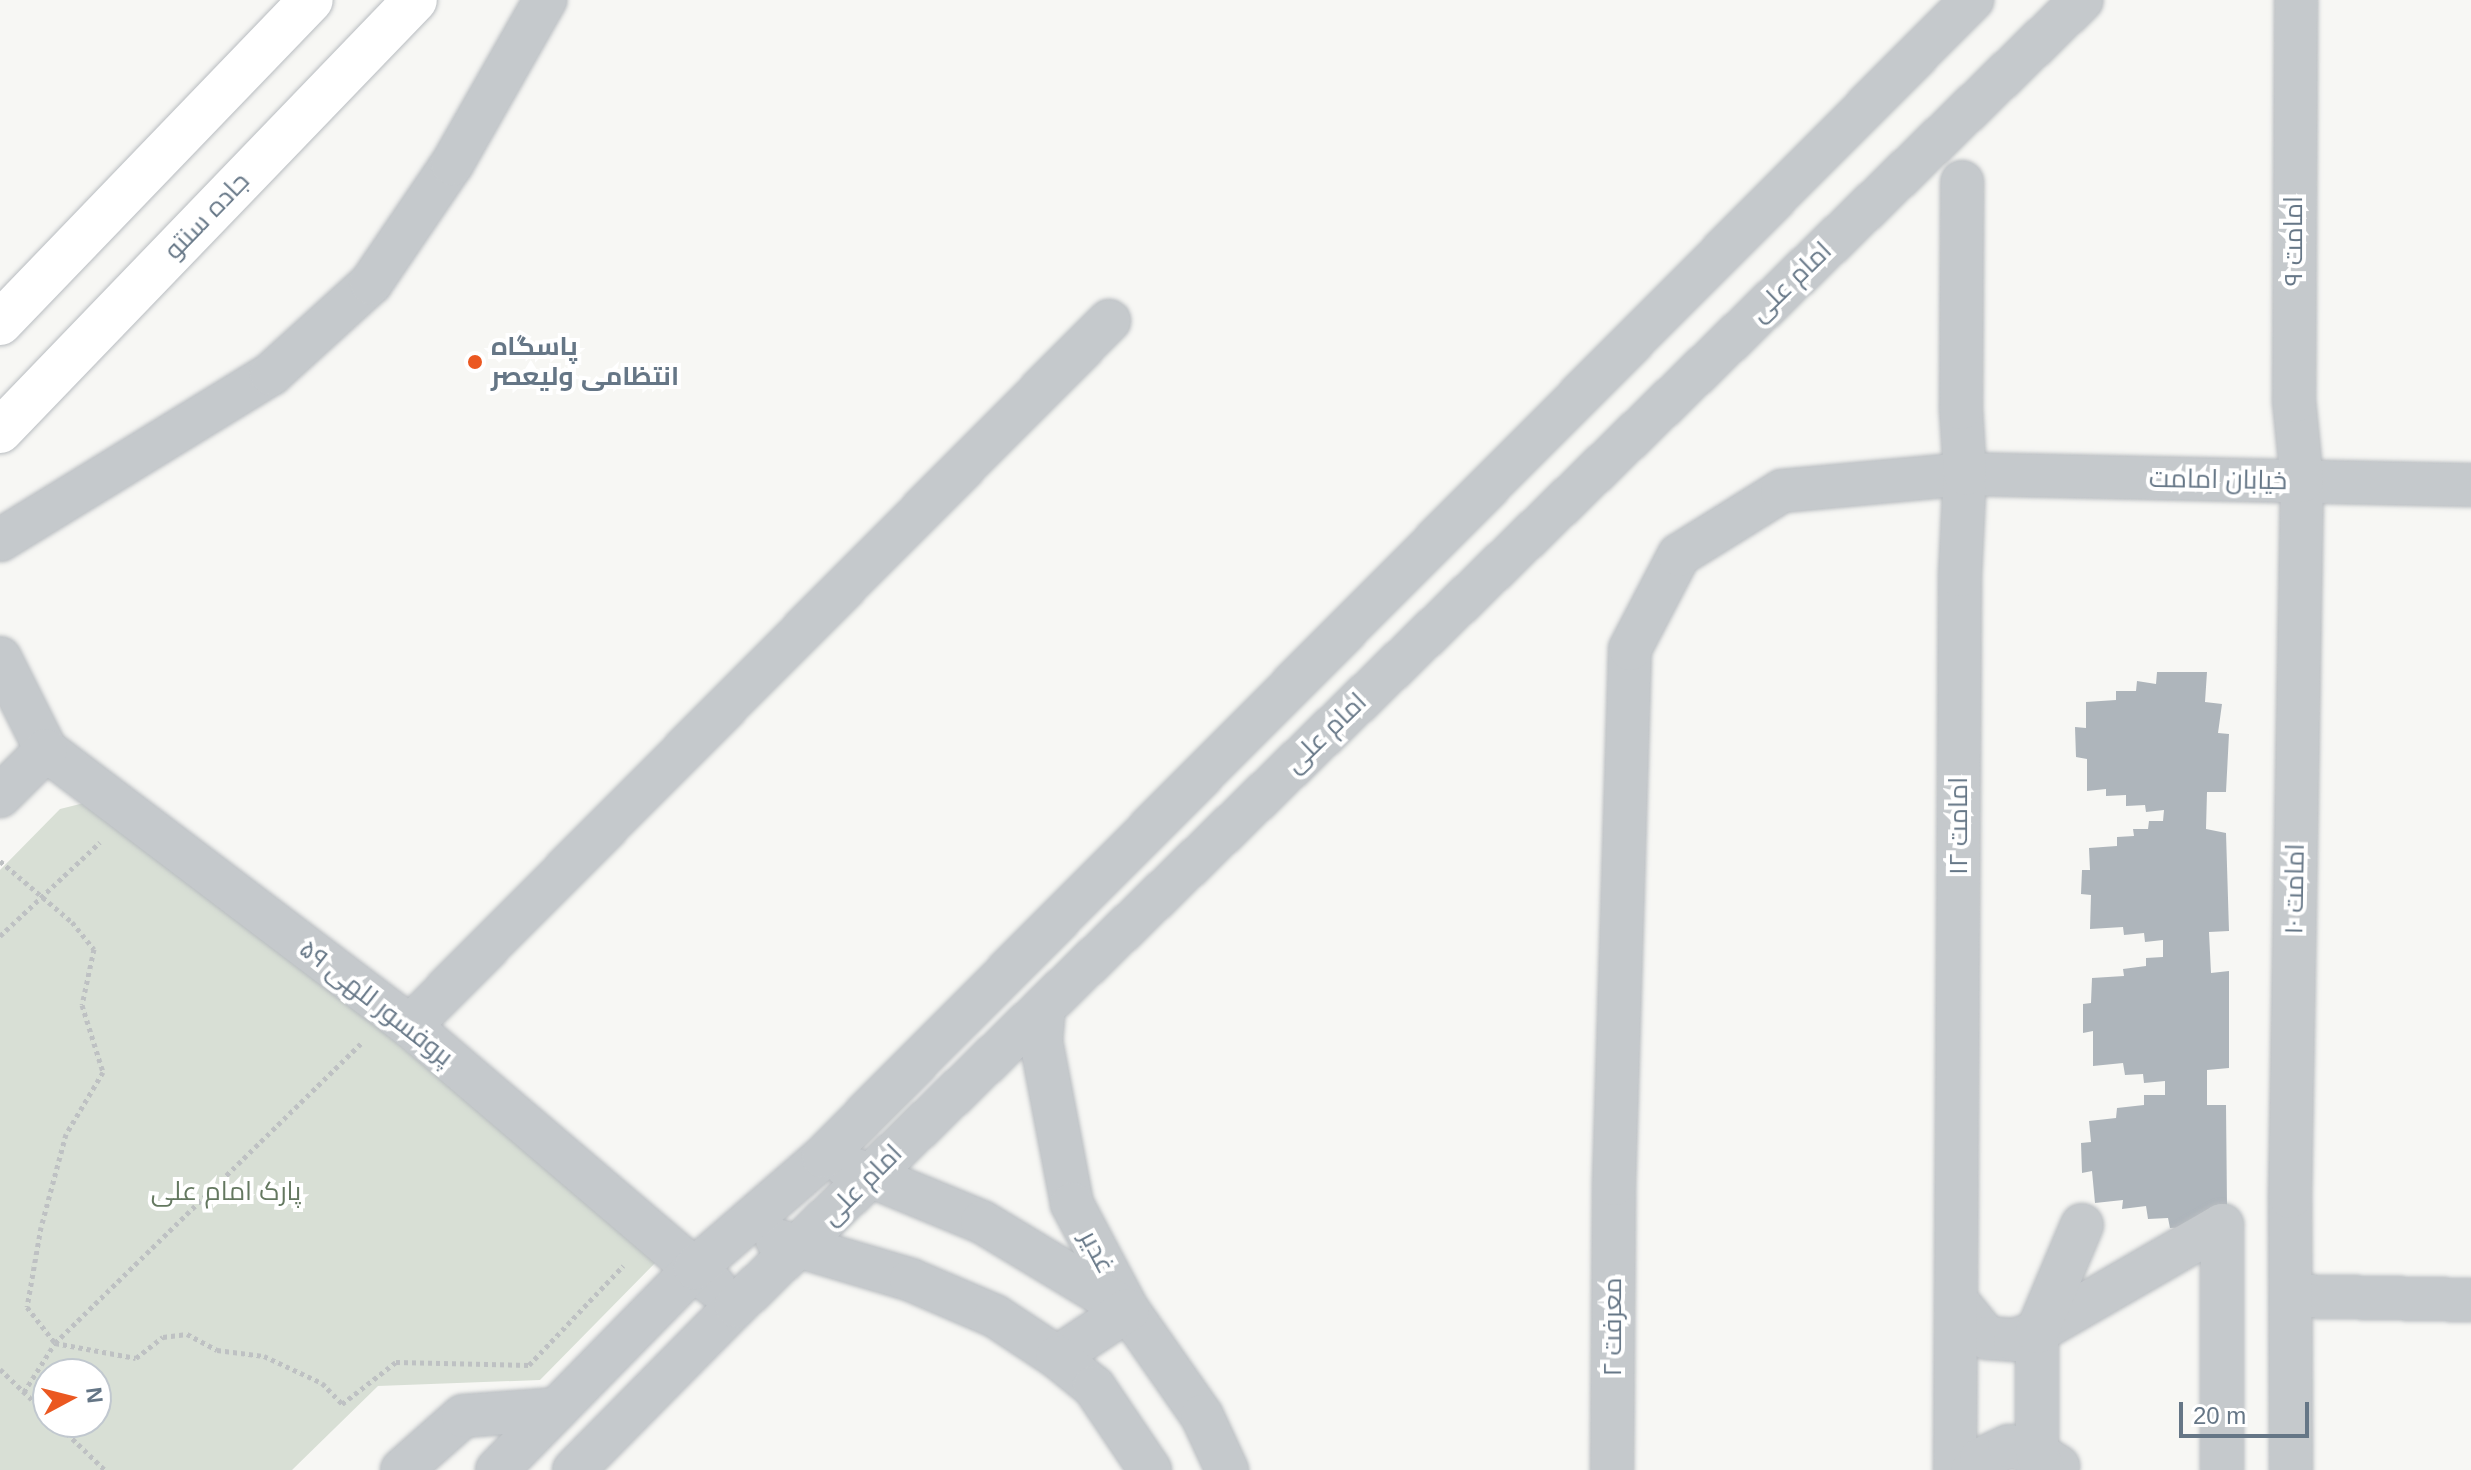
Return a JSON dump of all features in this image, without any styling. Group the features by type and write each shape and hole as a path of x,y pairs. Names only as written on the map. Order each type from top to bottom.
{"main road":[{"path":"0,323 311,0"},
{"name":"جاده سنتو","path":"0,431 415,0"}],"street":[{"path":"0,540 271,374 371,283 452,164 545,0"},
{"name":"امام علی","path":"497,1470 695,1268 823,1157 1972,0"},
{"name":"امام علی","path":"574,1470 736,1306 2082,0"},
{"name":"امامت ۹","path":"2296,0 2294,401 2302,481"},
{"name":"امامت ۱۲","path":"1955,1470 1960,575 1965,474 1961,408 1962,182"},
{"path":"400,1019 1109,321"},
{"name":"خیابان امامت","path":"1614,1184 1630,649 1679,555 1782,491 1965,474 2471,485"},
{"name":"امامت ۱۰","path":"2291,1470 2293,1296 2290,1197 2302,481"},
{"path":"0,658 46,750 0,796"},
{"name":"پروفسور للهی ۵۹","path":"46,750 400,1019 736,1306"},
{"name":"غدیر","path":"1044,1007 1041,1041 1072,1204 1128,1310 1202,1416 1227,1470"},
{"path":"823,1157 982,1222 1128,1310 1057,1357"},
{"name":"معرفت ۲","path":"1612,1470 1614,1184"},
{"path":"1972,1470 1981,1459 2009,1446 2048,1464 2037,1332 2082,1225"},
{"path":"1956,1300 1987,1338 2015,1340 2037,1332 2222,1225 2222,1470"},
{"path":"742,1228 798,1248 911,1280 995,1316 1057,1357 1094,1387 1150,1470"},
{"path":"2293,1296 2471,1300"},
{"path":"402,1470 463,1416 557,1409"}],"path":[{"path":"0,936 102,840"},
{"path":"0,861 72,922 94,949 82,1005 103,1072 66,1134 41,1227 27,1307 55,1343 136,1358 163,1337 187,1334 217,1350 264,1356 322,1383 342,1404 396,1362 529,1365 654,1233"},
{"path":"24,1392 55,1343 400,1019"},
{"path":"0,1369 32,1400"},
{"path":"72,1438 105,1470"}],"green space":[{"name":"پارک امام علی","path":"88,802 118,811 658,1260 540,1380 378,1386 292,1470 0,1470 0,870 60,809"}],"building":[{"path":"2157,672 2207,672 2205,702 2222,704 2218,733 2229,734 2226,792 2207,792 2206,829 2226,833 2229,931 2209,932 2211,973 2229,971 2229,1068 2207,1070 2207,1105 2226,1105 2227,1207 2207,1226 2170,1228 2168,1218 2148,1219 2146,1206 2122,1209 2123,1200 2095,1203 2092,1171 2082,1173 2081,1143 2091,1142 2089,1121 2116,1118 2117,1108 2144,1105 2144,1095 2165,1095 2165,1081 2144,1083 2143,1074 2125,1075 2123,1063 2093,1066 2093,1031 2083,1033 2083,1004 2091,1003 2092,978 2124,976 2123,969 2146,966 2146,958 2163,957 2163,940 2145,942 2144,933 2124,935 2123,927 2090,929 2091,895 2081,894 2082,870 2090,870 2089,848 2117,846 2117,837 2134,836 2133,829 2148,829 2149,821 2163,821 2164,810 2146,812 2145,805 2126,806 2126,795 2106,796 2106,789 2087,791 2087,759 2076,757 2075,727 2086,728 2086,702 2116,700 2116,691 2136,691 2137,681 2156,684"}],"place":[{"name":"پاسگاه انتظامی ولیعصر","path":"475,362"}]}
